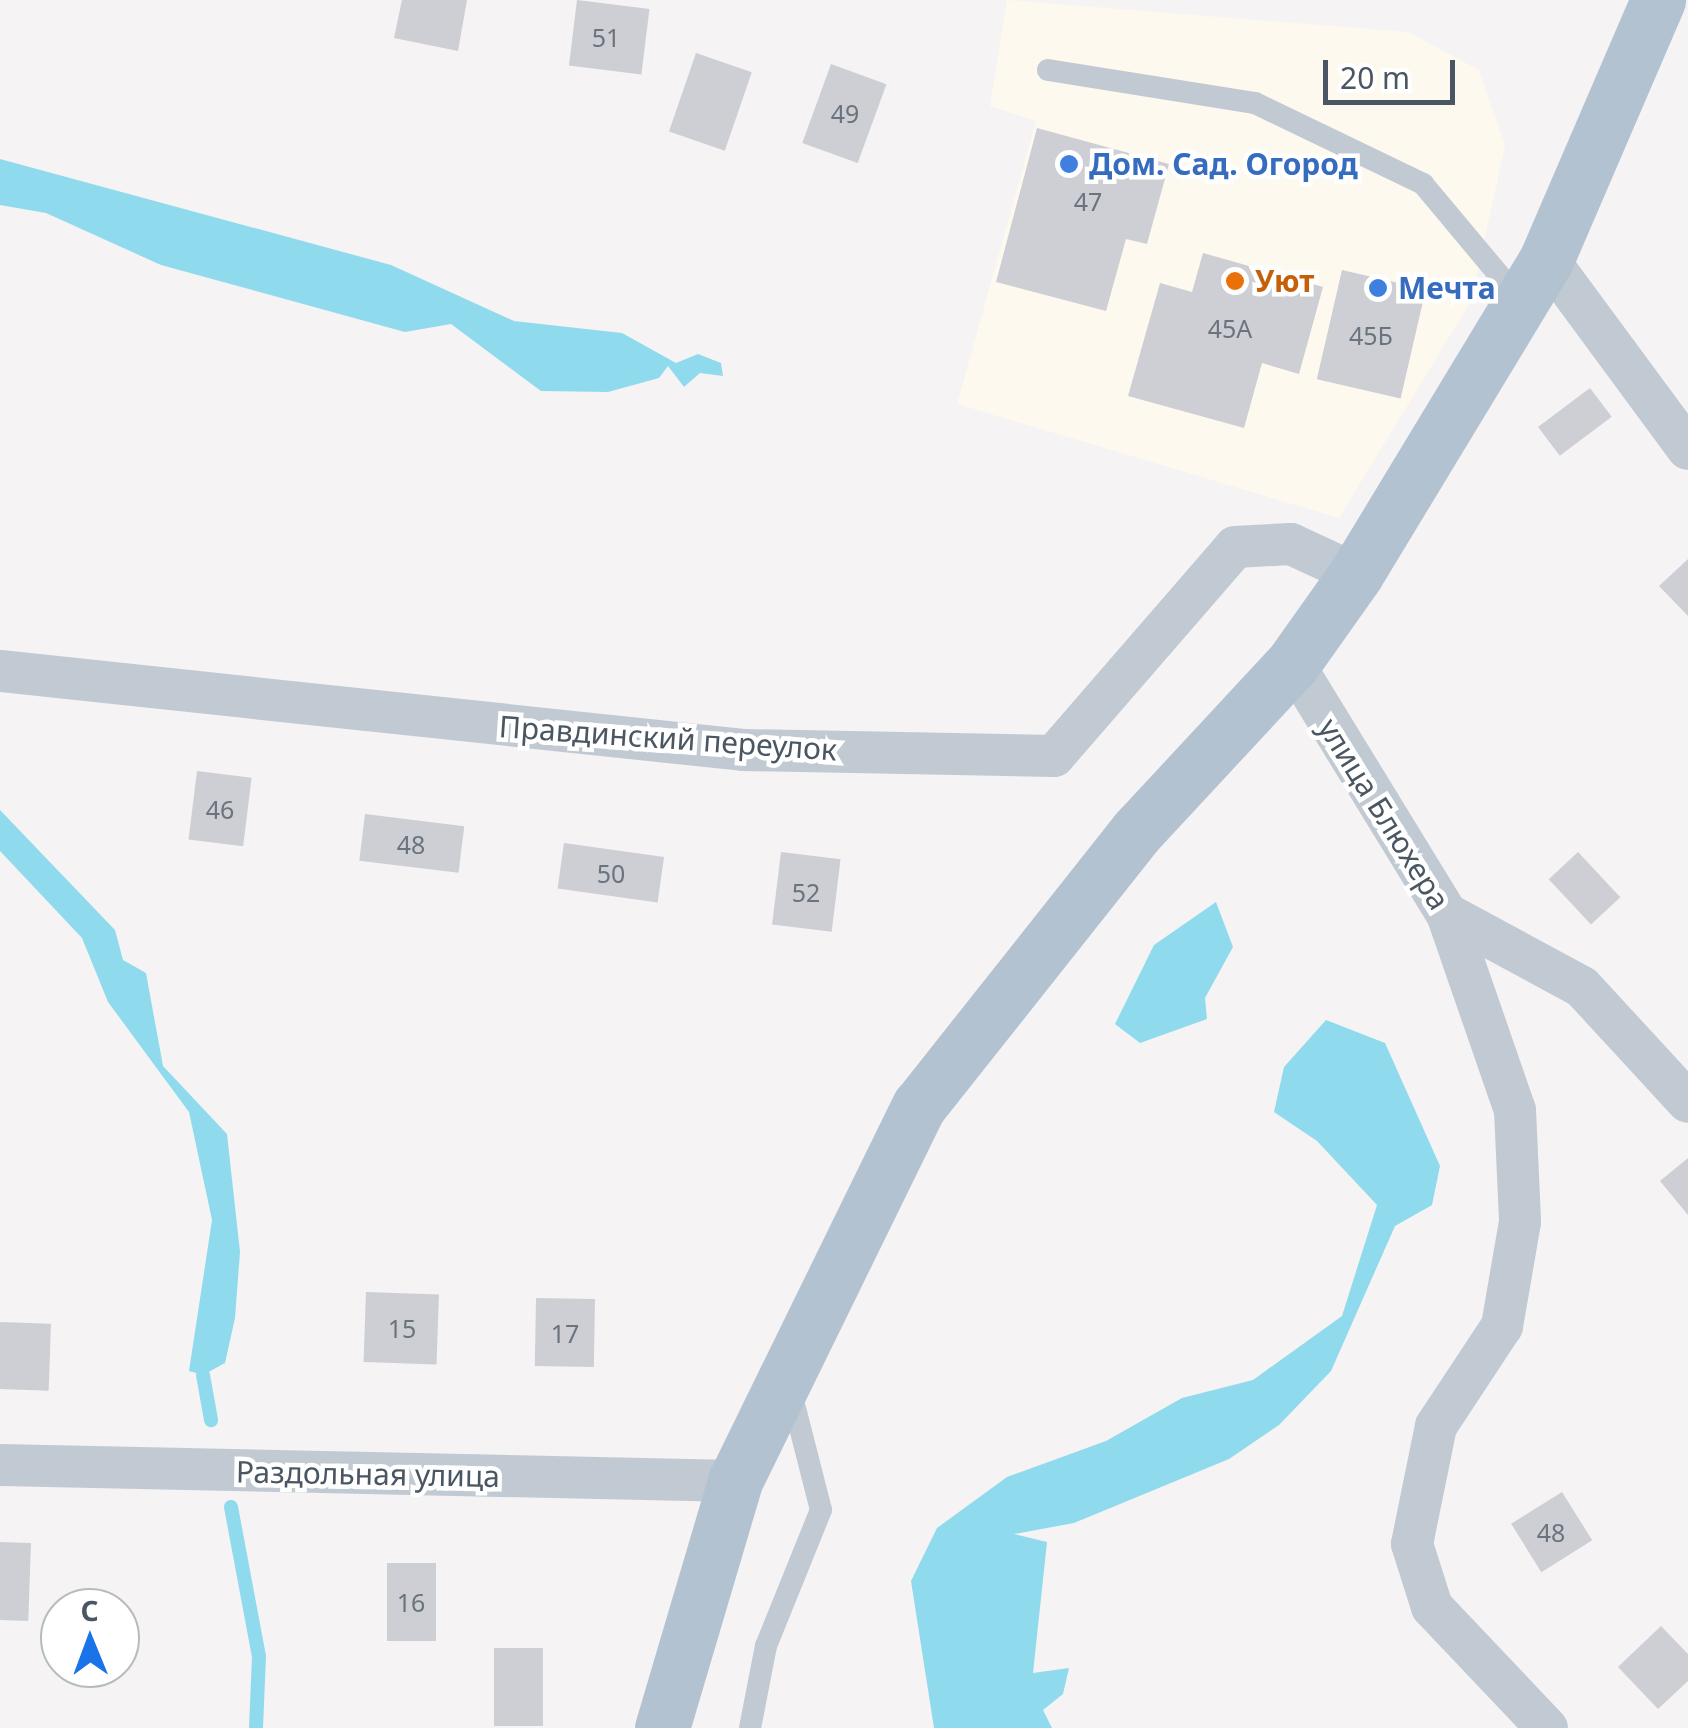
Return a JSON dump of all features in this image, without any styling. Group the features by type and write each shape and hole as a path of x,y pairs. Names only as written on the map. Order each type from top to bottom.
{"main road":[{"path":"662,1728 735,1481 919,1106 1137,832 1292,664 1356,574 1534,279 1658,0"}],"street":[{"path":"1534,279 1688,449"},
{"name":"Правдинский переулок","path":"0,670 744,750 1054,756 1235,547 1291,544 1356,574"},
{"name":"улица Блюхера","path":"1292,664 1447,914 1515,1110 1520,1222 1502,1326 1436,1426 1412,1544 1432,1607 1547,1728"},
{"path":"1447,914 1582,987 1688,1102"},
{"name":"Раздольная улица","path":"0,1466 735,1481"}],"lane":[{"path":"1048,70 1255,103 1423,184 1534,279"},
{"path":"750,1728 766,1646 822,1510 787,1375"}],"shaded area":[{"path":"1007,0 1408,32 1479,70 1505,146 1471,301 1339,518 957,404 1036,121 990,106"}],"water":[{"path":"0,159 391,265 514,321 622,333 676,363 698,354 721,363 723,376 700,373 684,387 668,366 659,378 608,392 541,391 451,324 405,332 161,265 46,213 0,205"},
{"path":"0,810 115,930 123,960 146,973 163,1066 227,1134 240,1252 235,1318 225,1363 203,1375 189,1371 212,1220 189,1112 108,1002 82,938 0,851"},
{"path":"1216,902 1233,947 1205,998 1207,1019 1140,1043 1115,1024 1154,945"},
{"path":"1326,1020 1385,1043 1440,1166 1432,1205 1395,1226 1331,1371 1279,1425 1229,1459 1074,1523 1014,1534 1047,1542 1033,1673 1069,1668 1063,1694 1043,1710 1052,1728 934,1728 911,1581 937,1528 1007,1477 1106,1441 1182,1398 1253,1380 1342,1316 1377,1205 1317,1141 1274,1112 1284,1067"}],"building":[{"path":"402,0 467,0 458,51 394,38"},
{"path":"577,0 649,9 641,74 569,66"},
{"path":"696,53 752,72 725,151 669,131"},
{"path":"831,64 886,84 858,163 802,143"},
{"path":"1037,128 1169,164 1147,244 1126,239 1106,311 996,282"},
{"path":"1203,253 1323,287 1299,374 1262,363 1244,428 1128,396 1160,283 1192,292"},
{"path":"1342,270 1426,289 1401,398 1317,379"},
{"path":"1590,388 1612,417 1560,456 1538,427"},
{"path":"1688,559 1688,616 1659,586"},
{"path":"197,771 252,778 243,846 189,839"},
{"path":"365,814 464,826 459,873 359,861"},
{"path":"564,843 664,857 658,903 558,889"},
{"path":"781,852 841,859 832,932 772,924"},
{"path":"1578,852 1620,897 1591,925 1549,879"},
{"path":"1688,1158 1688,1215 1660,1181"},
{"path":"366,1292 439,1295 437,1365 364,1362"},
{"path":"536,1298 595,1299 594,1367 535,1366"},
{"path":"0,1322 51,1324 49,1391 0,1389"},
{"path":"1562,1492 1592,1540 1541,1572 1511,1524"},
{"path":"0,1542 31,1543 28,1621 0,1620"},
{"path":"387,1563 436,1563 436,1641 387,1641"},
{"path":"1661,1626 1688,1654 1688,1681 1658,1709 1618,1667"},
{"path":"494,1648 543,1648 543,1726 494,1726"}],"waterway":[{"path":"203,1375 211,1420"},
{"path":"231,1507 259,1656 256,1728"}],"place":[{"name":"Дом. Сад. Огород","path":"1069,164"},
{"name":"Уют","path":"1235,281"},
{"name":"Мечта","path":"1378,288"}]}
